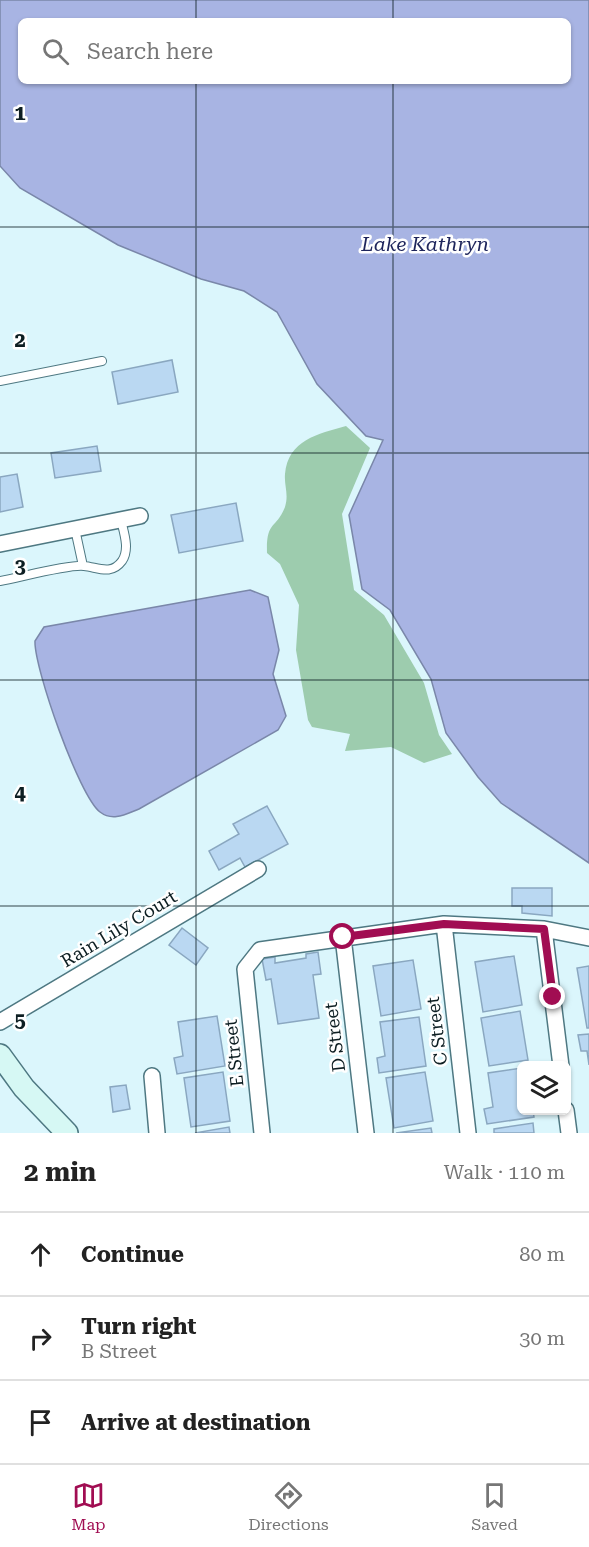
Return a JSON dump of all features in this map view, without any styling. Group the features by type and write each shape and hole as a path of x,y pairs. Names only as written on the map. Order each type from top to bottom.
{"main road":[{"path":"0,1055 24,1088 67,1133"}],"street":[{"path":"0,544 140,516"},
{"name":"Rain Lily Court","path":"0,1022 258,869"},
{"path":"343,937 444,924 544,929 589,938"},
{"name":"C Street","path":"444,924 468,1133"},
{"path":"544,929 560,1061"},
{"name":"E Street","path":"262,1133 245,969 260,950 343,937"},
{"name":"D Street","path":"343,937 366,1133"},
{"path":"152,1076 156,1133"},
{"path":"567,1115 569,1133"}],"lane":[{"path":"0,381 102,361"},
{"path":"0,581 83,566 98,571 112,568 122,562 127,550 121,520"},
{"path":"75,529 83,566"}],"green space":[{"path":"346,426 370,448 342,514 354,590 384,615 424,683 439,735 452,754 424,763 391,747 345,751 350,734 312,727 308,720 296,650 299,605 280,564 267,553 268,535 285,507 287,498 285,474 292,453 306,440"}],"water":[{"name":"Lake Kathryn","path":"0,0 589,0 589,863 501,803 478,777 446,733 431,679 390,610 362,589 349,515 383,440 366,436 317,384 277,312 244,291 201,279 118,245 20,188 0,166"},
{"path":"250,590 268,597 279,650 273,674 286,716 278,730 139,809 115,817 100,812 91,801 70,758 42,677 35,641 44,627"}],"building":[{"path":"172,360 178,392 118,404 112,372"},
{"path":"97,446 101,471 55,478 51,453"},
{"path":"17,474 23,507 0,512 0,477"},
{"path":"236,503 243,541 179,553 171,515"},
{"path":"267,806 288,844 245,867 240,858 219,870 209,851 239,834 233,824"},
{"path":"512,888 552,888 552,916 522,913 522,906 512,906"},
{"path":"182,928 208,948 196,965 169,945"},
{"path":"318,952 321,974 313,975 319,1018 278,1024 271,979 266,980 262,959 275,957 275,963 306,958 306,954"},
{"path":"514,956 522,1005 483,1012 475,962"},
{"path":"413,960 421,1009 381,1016 373,966"},
{"path":"589,966 589,1028 587,1028 577,968"},
{"path":"520,1011 528,1060 489,1066 481,1018"},
{"path":"217,1016 225,1066 177,1074 174,1058 183,1056 178,1022"},
{"path":"419,1017 426,1066 379,1073 377,1058 385,1056 380,1022"},
{"path":"589,1034 589,1065 587,1051 581,1051 578,1035"},
{"path":"517,1069 517,1115 534,1115 534,1117 487,1124 484,1109 493,1107 488,1073"},
{"path":"223,1072 230,1121 191,1127 184,1078"},
{"path":"425,1072 433,1121 394,1128 386,1078"},
{"path":"126,1085 130,1109 113,1112 110,1087"},
{"path":"533,1123 534,1133 494,1133 494,1129"},
{"path":"229,1127 230,1133 195,1133"},
{"path":"431,1128 432,1133 396,1133"}],"route":[{"path":"343,937 444,924 544,929 553,997"}]}
